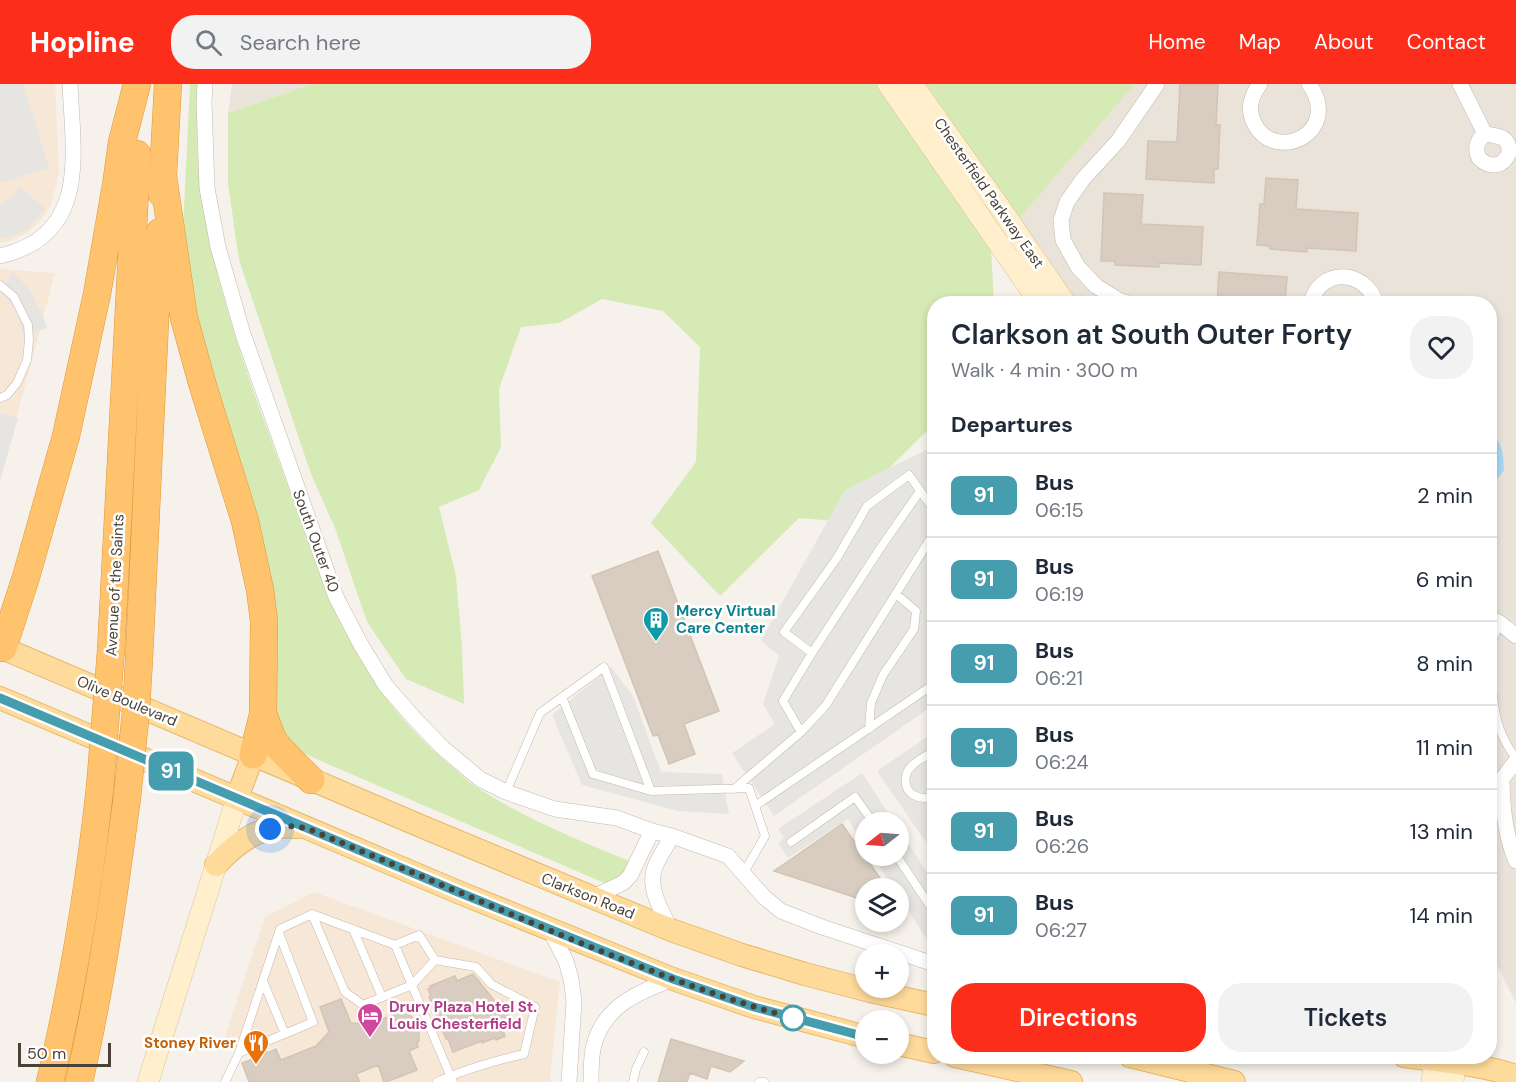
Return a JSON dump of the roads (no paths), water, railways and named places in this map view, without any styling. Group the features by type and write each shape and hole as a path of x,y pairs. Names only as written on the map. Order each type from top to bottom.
{"highway":[{"path":"1,650 26,577 66,436 97,294 117,185 122,142 138,84"},
{"name":"Avenue of the Saints","path":"50,1082 83,917 100,787 111,650 138,84"},
{"name":"Avenue of the Saints","path":"79,1082 114,896 136,711 168,84"},
{"path":"163,176 184,318 244,521 260,590 264,621 263,714 253,754"},
{"path":"0,599 26,577"},
{"path":"263,714 273,740 311,780"}],"main road":[{"name":"Olive Boulevard","path":"1,650 253,754"},
{"path":"0,698 549,930 673,979 754,1007 855,1034"},
{"name":"Clarkson Road","path":"253,754 671,930 805,974 927,1003"},
{"path":"237,798 253,754"},
{"path":"216,866 239,843 254,834 288,826 306,828"},
{"path":"909,1046 927,1050"},
{"path":"1497,1062 1515,1075"},
{"path":"991,1064 1071,1082"},
{"path":"1162,1064 1234,1082"},
{"path":"1444,1067 1503,1071 1515,1075"}],"street":[{"path":"0,256 31,244 49,231 61,214 72,183 70,84"},
{"name":"South Outer 40","path":"205,84 207,188 218,247 243,334 336,597 386,686 443,748 480,779 506,792 555,809 616,818 728,856 764,897 781,911 927,962"},
{"name":"Chesterfield Parkway East","path":"888,84 1035,296"},
{"name":"Chesterfield Parkway East","path":"912,84 1060,296"},
{"path":"1260,84 1250,105 1251,117 1261,134 1284,143 1296,141 1316,124 1319,105 1316,93 1309,84"},
{"path":"1460,84 1485,134"},
{"path":"1112,296 1096,286 1078,267 1063,240 1061,220 1067,202 1083,179 1118,141 1156,85"},
{"path":"1314,296 1324,283 1344,276 1363,283 1374,296"},
{"path":"1497,622 1516,636"},
{"path":"1497,777 1516,759"},
{"path":"1497,783 1516,861"},
{"path":"148,1082 237,798"},
{"path":"591,898 623,883 630,876 652,831"},
{"path":"671,930 652,885 654,870 672,836"},
{"path":"549,930 566,962 574,1000 569,1082"},
{"path":"591,1082 593,1050 599,1030 611,1013 644,990 673,979"}],"lane":[{"path":"0,285 14,297 28,325 29,340 27,360 17,383 7,395 0,398"},
{"path":"812,652 784,632 837,558 867,506 909,475 927,500"},
{"path":"801,732 783,701 812,652 920,490"},
{"path":"734,789 801,732 826,705 927,544"},
{"path":"869,729 871,703 883,675 914,629 916,611 896,594"},
{"path":"506,792 540,713 604,667 651,791"},
{"path":"755,806 927,689"},
{"path":"562,697 593,774 651,791 749,788 765,836 744,874"},
{"path":"1497,724 1506,746 1516,759"},
{"path":"927,756 912,766 906,776 906,787 912,794 927,799"},
{"path":"791,842 855,797 866,812"},
{"path":"903,866 927,902"},
{"path":"312,914 345,992 363,1005 412,985 435,960"},
{"path":"225,1082 239,1053 280,929 312,914 395,945 419,935 435,960 476,967 490,984 535,1007 524,1054 490,1062 452,1079 437,1082"},
{"path":"353,929 382,997"},
{"path":"239,1053 313,1022 279,933"},
{"path":"395,945 452,1079"},
{"path":"263,981 285,1034"},
{"path":"633,1082 636,1069 645,1053"}],"water":[{"path":"1497,439 1502,449 1504,470 1497,479"}],"place":[{"name":"Mercy Virtual Care Center","path":"656,643"},
{"name":"Drury Plaza Hotel St. Louis Chesterfield","path":"370,1039"},
{"name":"Stoney River","path":"256,1066"}]}
